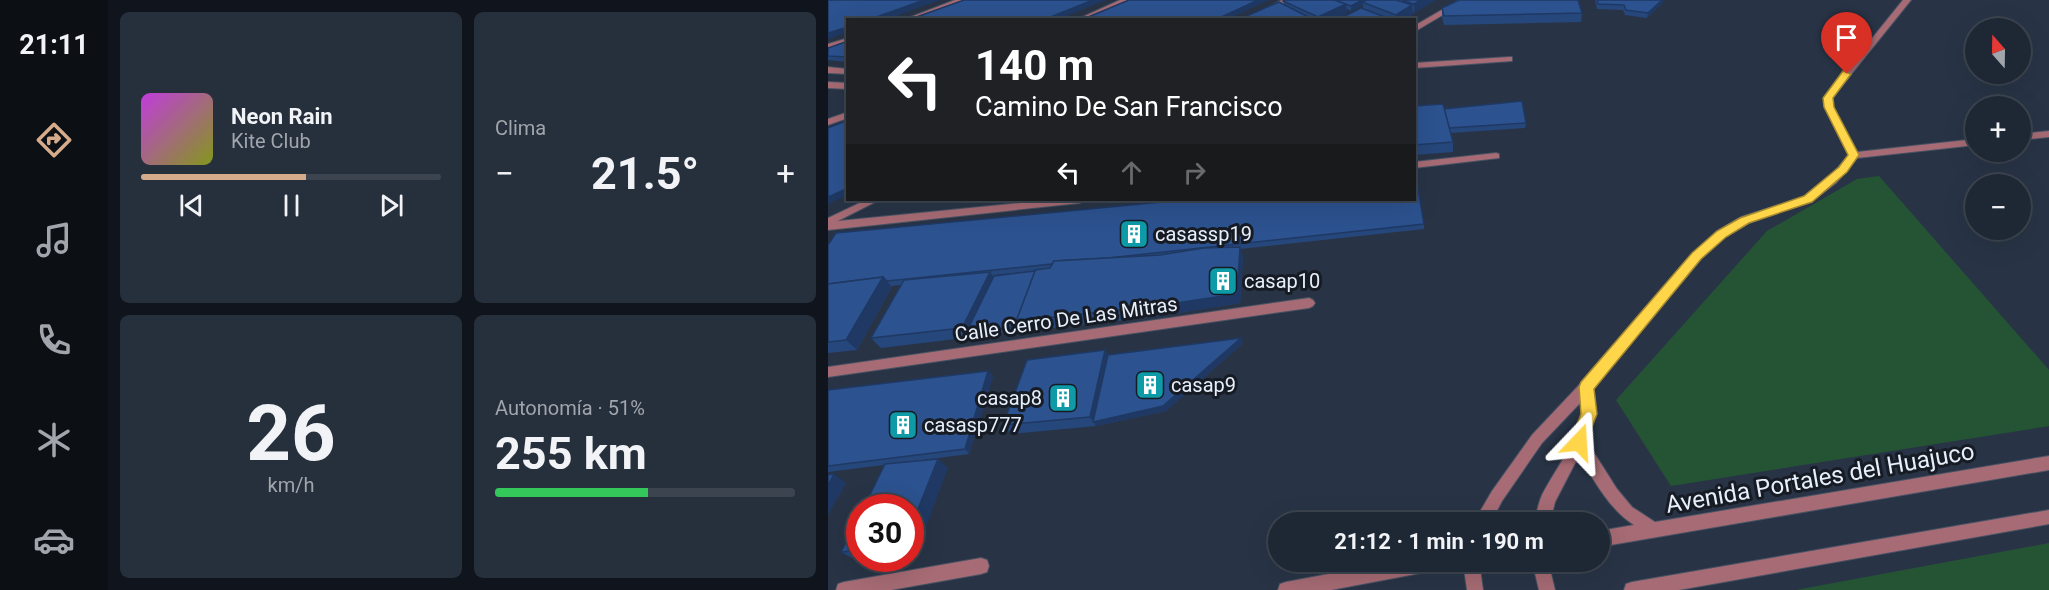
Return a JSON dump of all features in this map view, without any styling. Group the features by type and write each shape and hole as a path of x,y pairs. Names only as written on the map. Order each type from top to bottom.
{"street":[{"path":"912,18 962,0"},
{"path":"1084,18 1126,0"},
{"path":"1251,18 1288,0"},
{"path":"1416,29 1464,0"},
{"path":"1854,155 1829,107 1828,98 1907,0"},
{"path":"828,46 846,41"},
{"path":"1416,66 1509,59"},
{"path":"828,70 846,72"},
{"path":"828,85 846,86"},
{"path":"828,122 846,116"},
{"path":"2031,136 2049,134"},
{"path":"1488,512 1537,439 1586,387 1696,256 1721,234 1745,220 1808,199 1832,182 1854,155 1965,143"},
{"path":"1416,165 1496,156"},
{"path":"828,224 872,201"},
{"path":"828,224 1070,201"},
{"name":"Calle Cerro De Las Mitras","path":"828,372 1309,303"},
{"path":"1545,512 1548,500 1579,442 1589,414 1586,387"},
{"path":"1579,442 1612,494 1627,512 1654,530"},
{"name":"Avenida Portales del Huajuco","path":"1610,537 2049,463"},
{"path":"1632,590 2049,517"},
{"path":"844,590 981,566"},
{"path":"1286,590 1383,572"},
{"path":"1473,572 1475,590"},
{"path":"1543,572 1547,590"}],"green space":[{"path":"1879,176 2049,370 2049,426 1671,486 1616,400 1767,231 1857,179"},
{"path":"2049,543 2049,590 1796,590"}],"building":[{"path":"828,0 924,0 874,18 846,18 846,28 828,33"},
{"path":"964,0 1093,0 1048,18 914,18"},
{"path":"1129,0 1258,0 1219,18 1086,18"},
{"path":"1335,0 1346,4 1318,17 1283,1"},
{"path":"1335,0 1362,0 1351,6"},
{"path":"1396,0 1412,5 1396,15 1362,2"},
{"path":"1402,0 1420,0 1414,4"},
{"path":"1459,0 1578,0 1582,13 1444,16 1442,8"},
{"path":"1597,0 1662,0 1648,13 1626,10 1624,5 1598,4"},
{"path":"1279,2 1310,18 1242,18"},
{"path":"1361,8 1388,18 1341,18"},
{"path":"846,42 846,57 828,56 828,48"},
{"path":"1522,101 1526,123 1449,128 1444,109"},
{"path":"1443,104 1453,142 1416,145 1416,106"},
{"path":"846,121 846,189 828,197 828,128"},
{"name":"casassp19","path":"1416,177 1424,224 1108,258 1054,261 1052,264 887,281 883,277 828,284 828,245 836,233 1172,201 1416,201"},
{"path":"1240,247 1237,294 1149,307 1016,321 1035,270 1050,268 1054,261 1160,255 1204,248"},
{"path":"1035,271 1016,321 1019,326 966,333 994,276"},
{"path":"990,272 962,328 871,338 904,280"},
{"path":"883,277 846,340 828,342 828,284"},
{"name":"casap9","path":"1241,338 1163,406 1093,422 1108,355"},
{"name":"casap8","path":"1105,350 1090,417 1003,425 1027,360"},
{"name":"casasp777","path":"988,371 965,449 828,466 828,390"},
{"path":"938,459 924,494 870,494 885,464"},
{"path":"834,474 828,485 828,475"},
{"path":"846,542 846,551 841,552"}],"place":[{"name":"casassp19","path":"1134,234"},
{"name":"casap10","path":"1223,281"},
{"name":"casap9","path":"1150,385"},
{"name":"casap8","path":"1063,398"},
{"name":"casasp777","path":"903,425"}],"route":[{"path":"1579,442 1589,414 1586,387 1696,256 1721,234 1745,220 1808,199 1832,182 1854,155 1829,107 1828,98 1847,74"}]}
